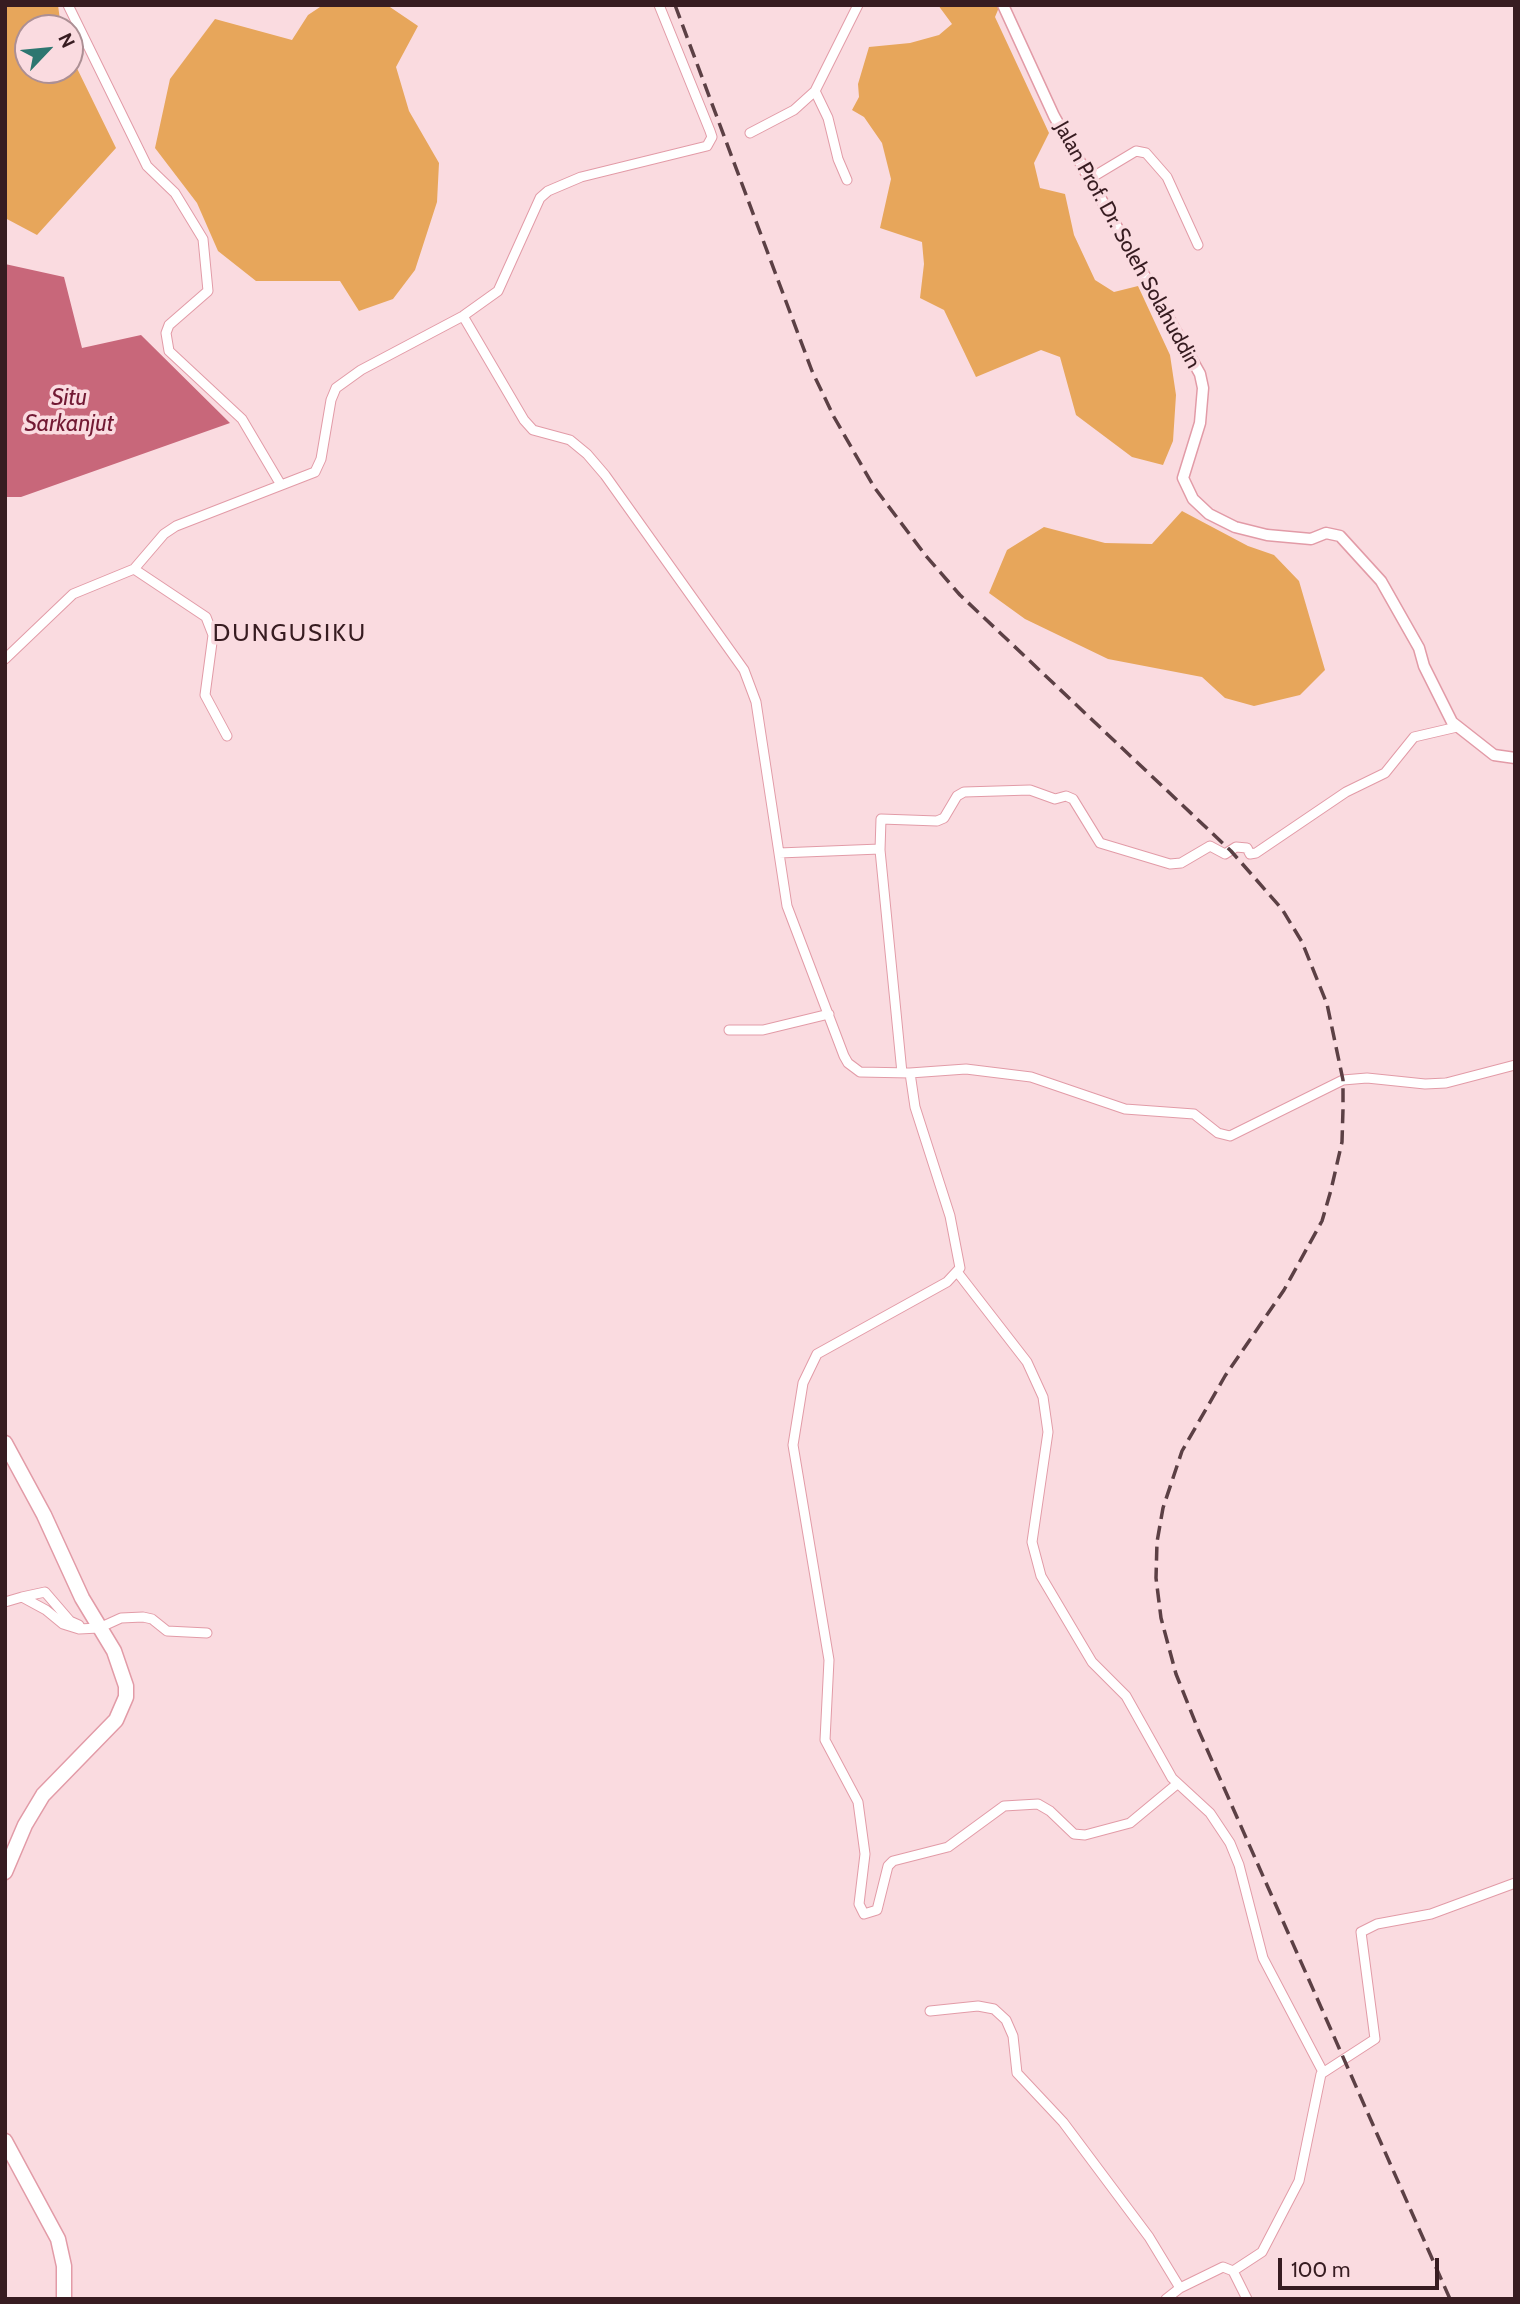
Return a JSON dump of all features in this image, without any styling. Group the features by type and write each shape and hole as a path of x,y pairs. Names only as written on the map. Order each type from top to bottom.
{"main road":[{"path":"5,1443 92,1629 114,1651 124,1676 126,1697 121,1712 110,1728 43,1795 25,1825 5,1872"},
{"path":"5,2141 58,2239 64,2266 64,2299"}],"street":[{"path":"68,5 147,166 175,193 203,239 208,291 169,325 166,333 169,351 242,419 281,485"},
{"path":"5,659 73,594 134,569 164,534 176,526 308,475 319,465 331,400 336,388 361,370 463,316 492,297 503,285 540,198 548,191 604,171 702,149 710,142 710,131 659,5"},
{"path":"750,133 794,110 815,91 858,5"},
{"name":"Jalan Prof. Dr. Soleh Solahuddin","path":"1003,5 1054,116 1200,374 1203,388 1200,423 1183,478 1193,499 1209,514 1235,527 1267,535 1311,539 1326,533 1340,536 1381,581 1419,648 1424,666 1447,713 1457,727 1494,755 1515,758"},
{"path":"815,91 828,118 838,159 847,180"},
{"path":"1091,178 1136,151 1146,153 1167,177 1198,245"},
{"path":"463,316 524,420 541,434 570,440 605,475 744,670 756,702 787,906 848,1063 860,1072 906,1073 966,1069 1031,1077 1125,1110 1194,1114 1218,1133 1230,1136 1343,1080 1367,1078 1425,1084 1446,1083 1515,1065"},
{"path":"134,569 206,617 213,635 205,695 226,736"},
{"path":"1166,2299 1180,2287 1220,2268 1233,2271 1262,2252 1299,2181 1322,2072 1263,1958 1239,1865 1230,1843 1210,1813 1177,1784 1126,1696 1092,1662 1041,1576 1032,1542 1048,1432 1043,1396 1027,1362 958,1273 959,1260 950,1216 906,1073 879,824 883,818 937,821 947,814 957,796 964,792 1030,790 1055,799 1066,796 1073,799 1100,843 1170,864 1177,864 1210,846 1225,854 1236,847 1247,848 1250,854 1256,853 1346,792 1385,773 1414,737 1457,727"},
{"path":"779,853 880,849"},
{"path":"729,1030 763,1030 829,1014"},
{"path":"958,1273 817,1354 797,1406 793,1445 796,1473 830,1668 825,1740 858,1802 865,1854 859,1904 864,1914 877,1910 888,1866 893,1861 948,1847 1003,1806 1038,1804 1051,1811 1074,1834 1086,1835 1130,1823 1177,1784"},
{"path":"5,1602 45,1592 70,1621 92,1629"},
{"path":"22,1597 46,1610 63,1625 92,1629 121,1618 143,1617 152,1619 167,1631 207,1633"},
{"path":"1322,2072 1375,2039 1361,1941 1365,1929 1386,1921 1432,1914 1515,1883"},
{"path":"930,2011 978,2006 994,2010 1006,2020 1013,2036 1017,2073 1063,2122 1149,2237 1180,2287"},
{"path":"1233,2271 1247,2299"}],"shaded area":[{"path":"5,5 58,5 59,14 14,14 14,84 84,83 116,148 37,235 5,218"},
{"path":"323,5 387,5 418,26 396,67 409,111 439,163 437,202 415,270 393,299 359,311 340,281 256,281 218,251 197,203 155,148 170,79 215,19 292,40 308,15"},
{"path":"938,5 1000,5 995,17 1049,133 1034,163 1040,188 1065,194 1074,235 1095,280 1114,292 1138,286 1170,355 1176,395 1173,441 1163,465 1132,457 1076,415 1060,357 1041,350 976,377 944,310 920,298 924,264 922,242 880,228 891,179 882,143 864,117 852,110 859,97 858,84 869,47 910,43 939,35 952,24"},
{"path":"1182,511 1248,546 1274,555 1299,581 1325,670 1300,695 1254,706 1225,698 1202,677 1108,659 1025,619 989,593 1007,550 1044,527 1105,543 1152,544"}],"water":[{"name":"Situ Sarkanjut","path":"5,264 64,277 82,348 141,335 230,423 21,497 5,497"}],"railway":[{"path":"675,5 812,371 834,417 874,487 926,556 960,595 1231,851 1282,909 1302,942 1327,1004 1343,1080 1343,1109 1342,1142 1322,1221 1284,1290 1225,1376 1182,1451 1163,1508 1157,1542 1156,1578 1161,1618 1176,1674 1198,1729 1450,2299"}],"district":[{"name":"DUNGUSIKU","path":"290,634"}]}
